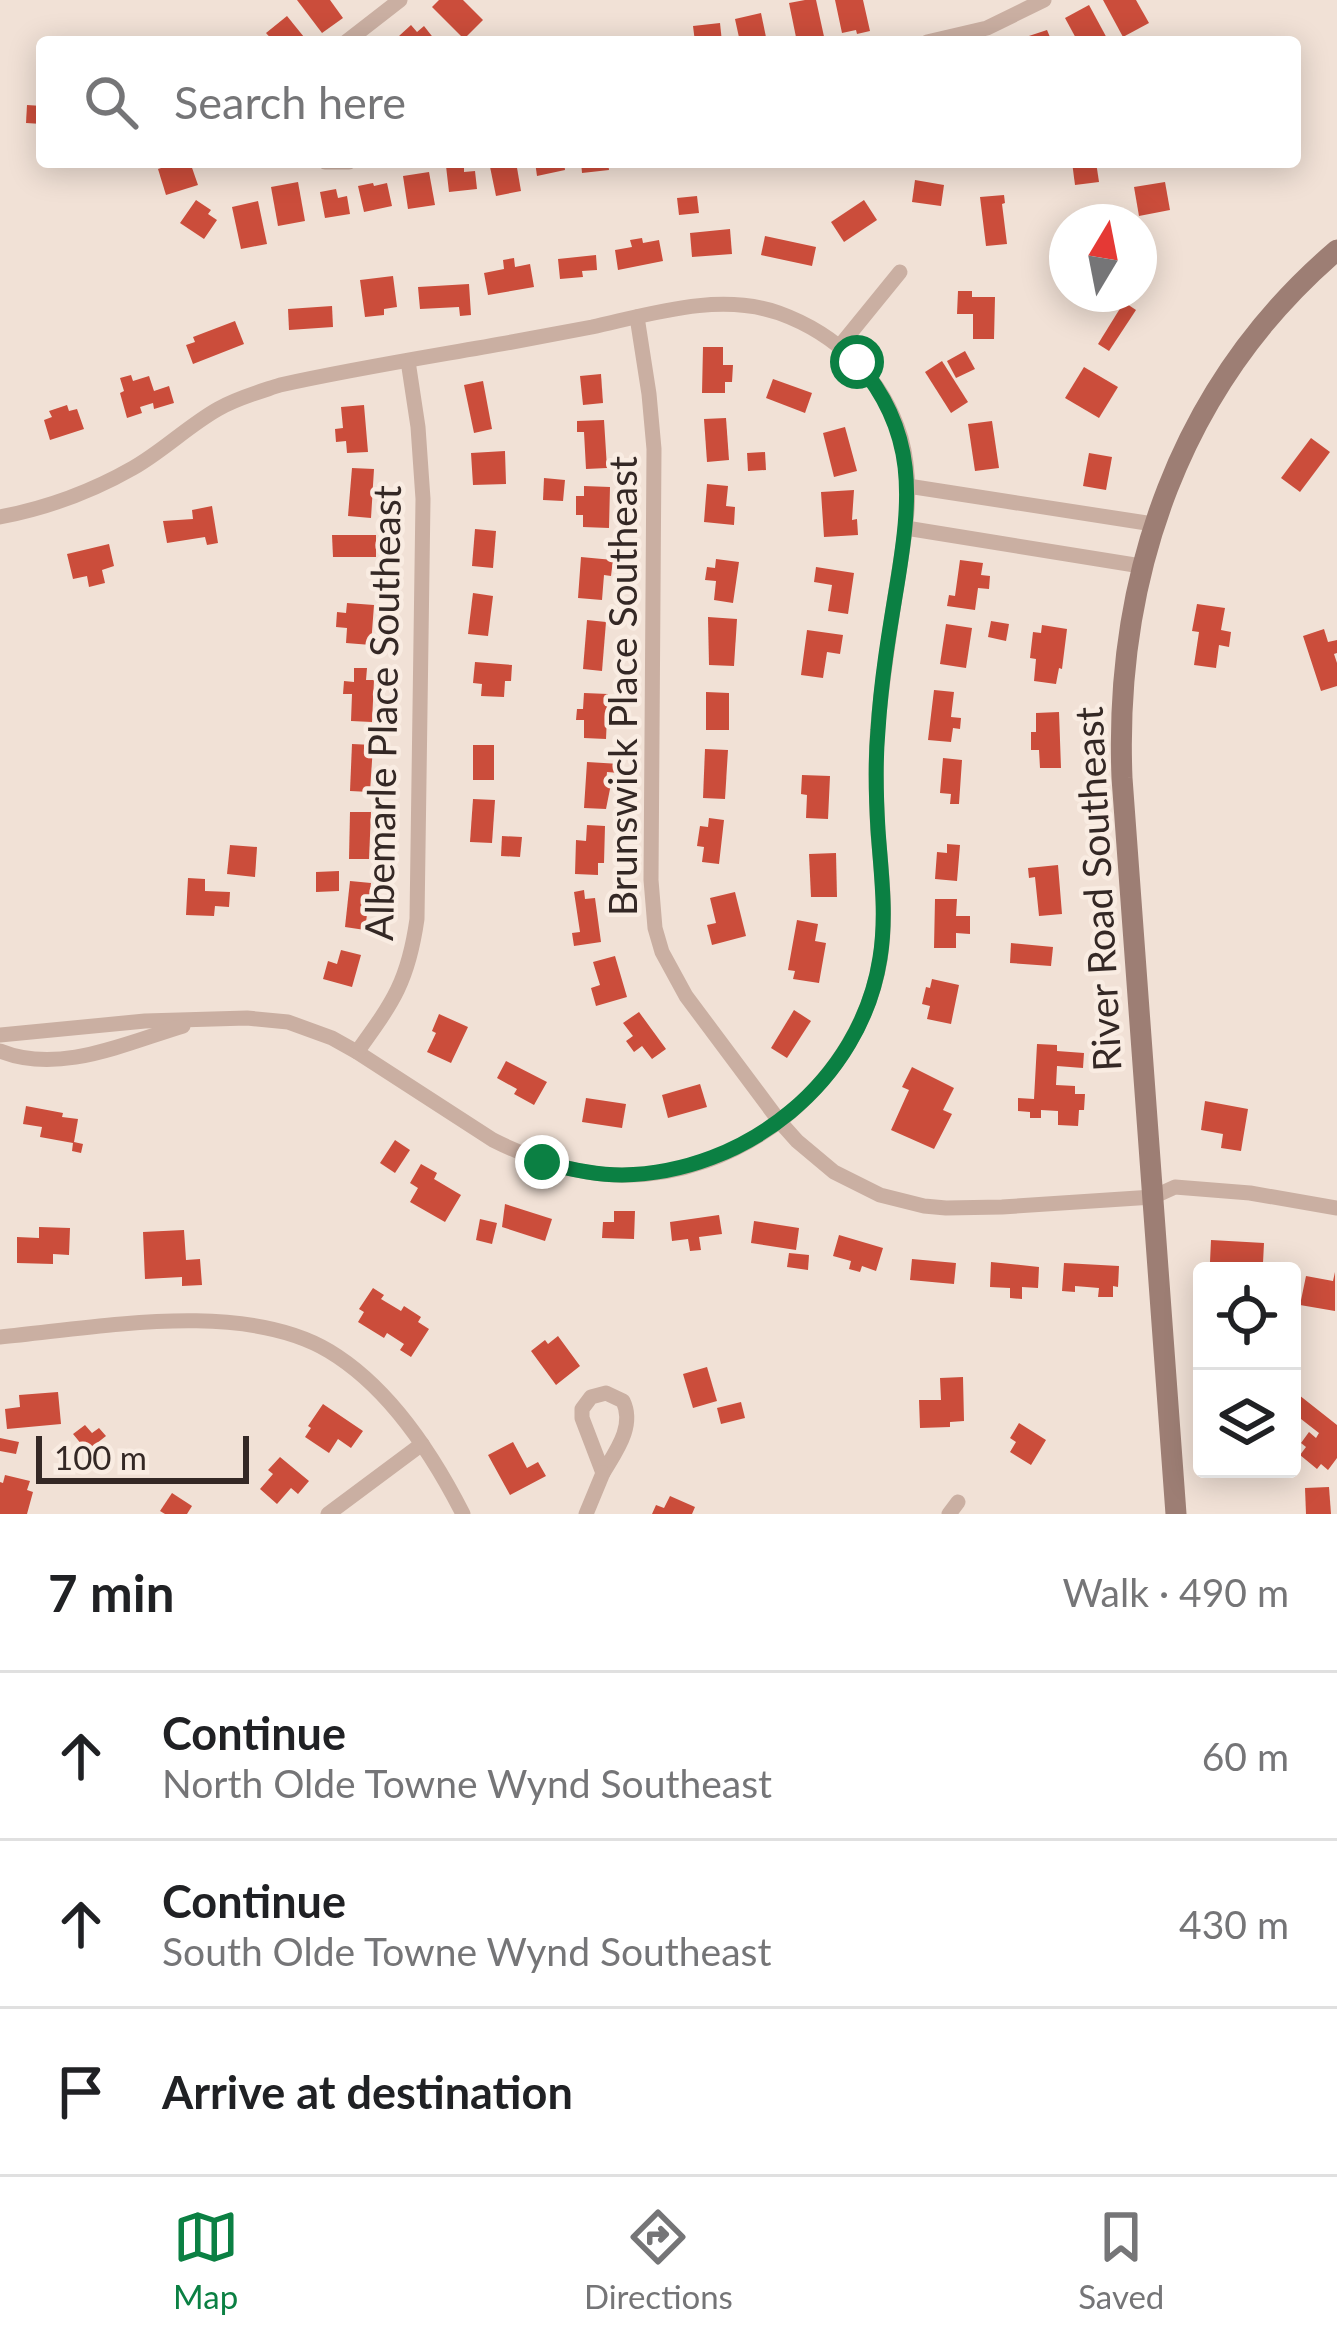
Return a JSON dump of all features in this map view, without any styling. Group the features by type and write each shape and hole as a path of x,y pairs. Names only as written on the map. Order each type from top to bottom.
{"main road":[{"name":"River Road Southeast","path":"1176,1514 1120,720 1130,625 1154,524 1201,414 1257,334 1337,250"}],"street":[{"path":"354,36 400,0"},
{"path":"953,36 987,28 1044,0"},
{"path":"839,347 900,272"},
{"path":"0,517 40,508 109,482 233,401 280,385 713,305 755,307 800,322 839,347 873,380 893,416 902,440 908,486 878,728 876,794 884,898 880,962 869,1001 849,1043 824,1078 780,1122 728,1151 686,1166 640,1174 580,1171 542,1162 493,1140 357,1052 288,1022 248,1018 90,1025 0,1035"},
{"name":"Brunswick Place Southeast","path":"637,317 654,449 651,854 655,928 662,952 686,995 780,1122 834,1172 880,1195 925,1206 1002,1207 1153,1197 1175,1187 1250,1193 1337,1208"},
{"name":"Albemarle Place Southeast","path":"357,1052 400,990 417,920 422,499 408,361"},
{"path":"908,486 1154,524"},
{"path":"906,528 1142,566"},
{"path":"0,1052 27,1060 69,1058 203,1020"},
{"path":"0,1337 188,1321 235,1324 314,1343 378,1392 422,1444 464,1514"},
{"path":"586,1514 628,1415 623,1401 607,1393 585,1403 582,1418 603,1473"},
{"path":"328,1514 422,1444"}],"building":[{"path":"297,0 330,0 343,18 322,33"},
{"path":"439,0 463,0 483,20 461,36 432,7"},
{"path":"816,0 824,36 796,36 789,3"},
{"path":"835,0 863,0 870,31 842,33"},
{"path":"1103,0 1136,0 1149,23 1122,36"},
{"path":"1089,5 1106,36 1075,36 1065,18"},
{"path":"761,13 766,36 739,36 735,19"},
{"path":"287,16 303,36 269,36 266,33"},
{"path":"720,23 721,36 694,36 693,26"},
{"path":"411,25 417,32 424,26 432,36 399,36"},
{"path":"27,105 36,106 36,124 26,123"},
{"path":"192,168 198,185 166,195 158,169"},
{"path":"446,168 475,171 477,189 449,192"},
{"path":"490,168 517,168 521,191 496,196"},
{"path":"536,168 565,168 565,170 537,176"},
{"path":"582,168 609,168 609,170 582,173"},
{"path":"1073,168 1097,168 1099,182 1075,185"},
{"path":"429,172 435,205 408,209 403,176"},
{"path":"915,180 944,185 941,206 912,202"},
{"path":"298,182 305,221 278,226 271,187"},
{"path":"1165,182 1170,210 1157,213 1157,204 1137,204 1134,187"},
{"path":"387,183 392,206 364,212 358,186"},
{"path":"336,189 338,198 347,196 350,214 325,218 320,192"},
{"path":"1004,195 1007,244 986,246 980,197"},
{"path":"697,196 699,213 679,215 677,198"},
{"path":"196,200 217,220 204,239 180,223"},
{"path":"864,200 877,220 844,242 831,222"},
{"path":"258,201 267,244 241,249 232,207"},
{"path":"730,229 732,254 692,257 690,233"},
{"path":"765,236 816,247 812,266 761,255"},
{"path":"642,238 643,243 659,240 663,261 618,270 615,250 632,247 630,240"},
{"path":"596,255 597,270 560,279 558,259"},
{"path":"514,258 515,267 530,264 534,287 488,295 484,273 504,269 503,260"},
{"path":"393,276 397,307 384,309 384,315 365,317 360,280"},
{"path":"469,284 471,315 460,316 459,307 420,309 418,287"},
{"path":"958,291 972,291 972,297 995,297 994,339 973,339 973,314 957,314"},
{"path":"332,306 333,327 289,330 288,309"},
{"path":"1118,312 1135,312 1109,351 1098,344"},
{"path":"235,321 244,344 193,364 186,345 195,342 193,337"},
{"path":"703,347 723,347 723,365 733,365 732,382 725,382 725,393 702,393"},
{"path":"965,351 975,369 956,378 947,361"},
{"path":"942,361 968,402 951,413 925,372"},
{"path":"1084,367 1118,387 1099,418 1065,398"},
{"path":"601,374 603,403 583,405 580,376"},
{"path":"131,375 133,381 149,376 154,391 169,386 174,403 154,409 153,403 140,407 142,413 127,418 120,378"},
{"path":"773,379 812,393 805,413 766,398"},
{"path":"483,381 492,429 474,433 464,385"},
{"path":"67,405 69,411 77,409 84,429 50,440 44,420 52,417 49,411"},
{"path":"364,405 368,452 347,453 346,441 336,442 335,429 343,428 341,407"},
{"path":"726,418 729,460 707,462 704,419"},
{"path":"604,420 607,468 586,469 584,432 577,432 577,421"},
{"path":"992,421 999,468 975,471 968,424"},
{"path":"845,427 857,471 834,477 823,433"},
{"path":"1311,438 1330,452 1300,492 1281,478"},
{"path":"505,451 506,484 473,485 471,453"},
{"path":"765,452 766,470 748,471 747,453"},
{"path":"1089,453 1112,457 1106,490 1083,486"},
{"path":"352,468 374,469 371,518 348,516"},
{"path":"544,478 565,480 563,501 543,500"},
{"path":"707,484 728,486 726,506 735,507 734,525 704,522"},
{"path":"584,486 610,487 609,528 583,527 583,515 576,515 576,496 584,496"},
{"path":"854,490 852,520 857,519 858,535 824,537 821,492"},
{"path":"212,506 218,543 207,545 205,537 167,543 163,521 193,519 192,510"},
{"path":"475,529 496,531 493,568 472,566"},
{"path":"332,535 376,535 376,557 333,557"},
{"path":"109,544 114,566 102,570 105,583 89,587 87,576 73,579 67,554"},
{"path":"581,557 613,560 611,576 604,575 602,600 578,598"},
{"path":"716,559 739,562 733,603 714,600 716,581 705,580 707,567 715,568"},
{"path":"960,560 983,563 981,575 990,576 989,589 978,588 975,610 947,606 949,595 955,596"},
{"path":"816,567 854,573 848,614 828,611 832,585 814,582"},
{"path":"473,593 493,596 488,636 468,634"},
{"path":"347,603 374,605 371,645 346,643 347,628 336,627 337,612 346,613"},
{"path":"1197,604 1225,608 1221,630 1231,632 1229,647 1219,645 1216,668 1194,665 1199,632 1192,631"},
{"path":"708,617 737,619 734,666 709,665"},
{"path":"587,620 606,622 602,671 583,669"},
{"path":"991,621 1009,624 1006,641 988,637"},
{"path":"946,624 972,628 966,668 940,664"},
{"path":"1042,625 1067,629 1056,684 1034,681 1033,632 1041,633"},
{"path":"1324,629 1328,642 1337,640 1337,686 1321,691 1303,636"},
{"path":"807,630 843,635 840,654 827,652 823,678 801,675"},
{"path":"475,662 512,665 504,697 481,696 482,684 473,683"},
{"path":"354,668 367,668 366,680 374,680 372,722 351,721 352,694 343,694 344,681 354,682"},
{"path":"934,690 954,692 951,717 961,718 951,742 928,740"},
{"path":"706,692 729,693 729,730 706,730"},
{"path":"584,693 608,694 606,739 584,738 584,720 576,720"},
{"path":"1059,712 1061,768 1040,768 1039,750 1031,750 1036,713"},
{"path":"352,744 373,745 370,792 350,791"},
{"path":"473,745 494,745 494,780 473,780"},
{"path":"705,749 728,750 725,799 703,798"},
{"path":"943,758 962,760 959,804 950,804 951,794 940,793"},
{"path":"587,762 620,764 619,773 607,772 606,784 611,784 606,809 584,808"},
{"path":"802,775 830,776 828,819 806,818"},
{"path":"473,799 495,800 492,843 470,842"},
{"path":"350,812 371,812 369,859 349,859"},
{"path":"709,818 724,820 719,864 702,862 704,847 697,846 700,826 708,827"},
{"path":"587,825 605,826 604,863 598,863 598,875 575,874 576,840 586,841"},
{"path":"502,836 522,837 520,857 501,856"},
{"path":"947,844 960,845 957,881 935,879 937,852 947,853"},
{"path":"230,845 257,847 255,877 227,874"},
{"path":"836,853 837,897 811,897 809,854"},
{"path":"1058,865 1062,914 1039,916 1035,877 1029,878 1028,868"},
{"path":"339,871 339,891 316,892 316,872"},
{"path":"188,878 205,879 205,891 230,892 229,907 215,906 214,916 186,915"},
{"path":"350,881 371,883 365,930 345,927"},
{"path":"584,890 585,899 595,898 601,942 574,946 572,933 580,932 574,892"},
{"path":"735,892 746,936 712,945 707,925 716,923 710,898"},
{"path":"935,899 957,899 956,916 970,916 970,934 956,933 956,948 934,948"},
{"path":"797,920 818,924 815,941 826,943 819,983 793,979 795,971 788,970"},
{"path":"1011,943 1053,947 1051,966 1010,963"},
{"path":"341,950 361,955 352,987 323,979 328,961 337,964"},
{"path":"615,956 627,997 596,1006 591,988 600,985 593,962"},
{"path":"932,979 959,985 951,1024 927,1019 930,1006 922,1004"},
{"path":"794,1010 811,1021 787,1058 771,1048"},
{"path":"639,1012 666,1049 652,1059 642,1046 634,1052 626,1041 633,1036 623,1023"},
{"path":"439,1014 468,1027 451,1063 427,1052"},
{"path":"1037,1044 1084,1053 1083,1068 1057,1066 1056,1085 1075,1086 1075,1094 1085,1094 1078,1126 1058,1125 1058,1111 1041,1110 1041,1118 1030,1118 1030,1112 1018,1111 1018,1098 1034,1099"},
{"path":"506,1061 547,1082 534,1105 497,1078"},
{"path":"912,1067 954,1088 943,1110 952,1114 934,1149 891,1130 909,1090 902,1087"},
{"path":"700,1084 707,1107 668,1118 662,1095"},
{"path":"586,1098 626,1104 622,1128 582,1122"},
{"path":"1205,1101 1248,1109 1241,1151 1221,1148 1223,1134 1201,1130"},
{"path":"26,1106 78,1119 74,1142 83,1144 81,1153 72,1151 73,1143 40,1137 42,1127 23,1124"},
{"path":"395,1140 410,1150 395,1173 380,1163"},
{"path":"421,1164 437,1173 434,1179 461,1195 445,1222 410,1202 418,1188 410,1183"},
{"path":"505,1204 552,1219 545,1241 502,1227"},
{"path":"614,1211 635,1211 634,1239 602,1238 603,1222 614,1222"},
{"path":"719,1215 722,1234 699,1237 701,1250 690,1251 688,1239 672,1241 670,1222"},
{"path":"480,1219 497,1223 492,1244 476,1240"},
{"path":"754,1221 799,1228 796,1250 751,1243"},
{"path":"39,1227 70,1228 69,1255 53,1254 53,1264 17,1263 17,1237 39,1238"},
{"path":"184,1230 186,1260 200,1259 202,1285 182,1286 182,1277 145,1279 143,1232"},
{"path":"839,1235 883,1248 876,1271 862,1266 860,1272 849,1269 851,1261 833,1256"},
{"path":"1211,1240 1264,1243 1263,1262 1210,1262"},
{"path":"789,1253 809,1255 808,1270 787,1267"},
{"path":"912,1259 956,1263 954,1284 910,1280"},
{"path":"991,1262 1039,1267 1038,1288 1022,1287 1022,1299 1010,1298 1010,1288 990,1287"},
{"path":"1064,1263 1119,1266 1113,1297 1098,1297 1099,1288 1075,1286 1075,1292 1062,1291"},
{"path":"1335,1272 1335,1311 1301,1305 1306,1276 1333,1281"},
{"path":"373,1288 384,1295 381,1299 421,1317 418,1322 429,1329 411,1357 400,1350 404,1344 358,1322 364,1312 359,1309"},
{"path":"558,1336 580,1366 556,1385 531,1351"},
{"path":"707,1367 717,1401 693,1408 683,1374"},
{"path":"963,1377 964,1421 950,1422 950,1427 920,1428 919,1400 941,1400 940,1378"},
{"path":"58,1392 61,1424 7,1429 5,1409 20,1407 19,1395"},
{"path":"1301,1397 1337,1425 1337,1458 1328,1470 1321,1464 1317,1469 1301,1456 1306,1447 1301,1443 1309,1432 1316,1438 1319,1433 1301,1419"},
{"path":"741,1402 745,1418 721,1424 717,1408"},
{"path":"323,1404 363,1431 351,1448 338,1439 329,1453 305,1437"},
{"path":"1019,1423 1046,1440 1031,1465 1010,1452 1016,1442 1010,1438"},
{"path":"85,1425 92,1433 99,1428 106,1436 87,1451 73,1434"},
{"path":"0,1438 19,1442 16,1454 0,1451"},
{"path":"513,1442 527,1468 538,1462 546,1476 510,1495 488,1455"},
{"path":"280,1457 309,1481 298,1494 291,1488 277,1504 260,1489"},
{"path":"5,1475 30,1481 27,1490 33,1492 27,1514 0,1514 0,1482"},
{"path":"1329,1487 1331,1514 1306,1514 1305,1488"},
{"path":"172,1493 192,1506 187,1514 160,1511"},
{"path":"670,1496 695,1507 692,1514 652,1514 656,1505 664,1508"}],"route":[{"path":"542,1162 594,1173 640,1174 686,1166 728,1151 780,1122 810,1094 849,1043 869,1001 880,962 884,921 876,794 878,728 908,486 902,440 893,416 857,362"}]}
